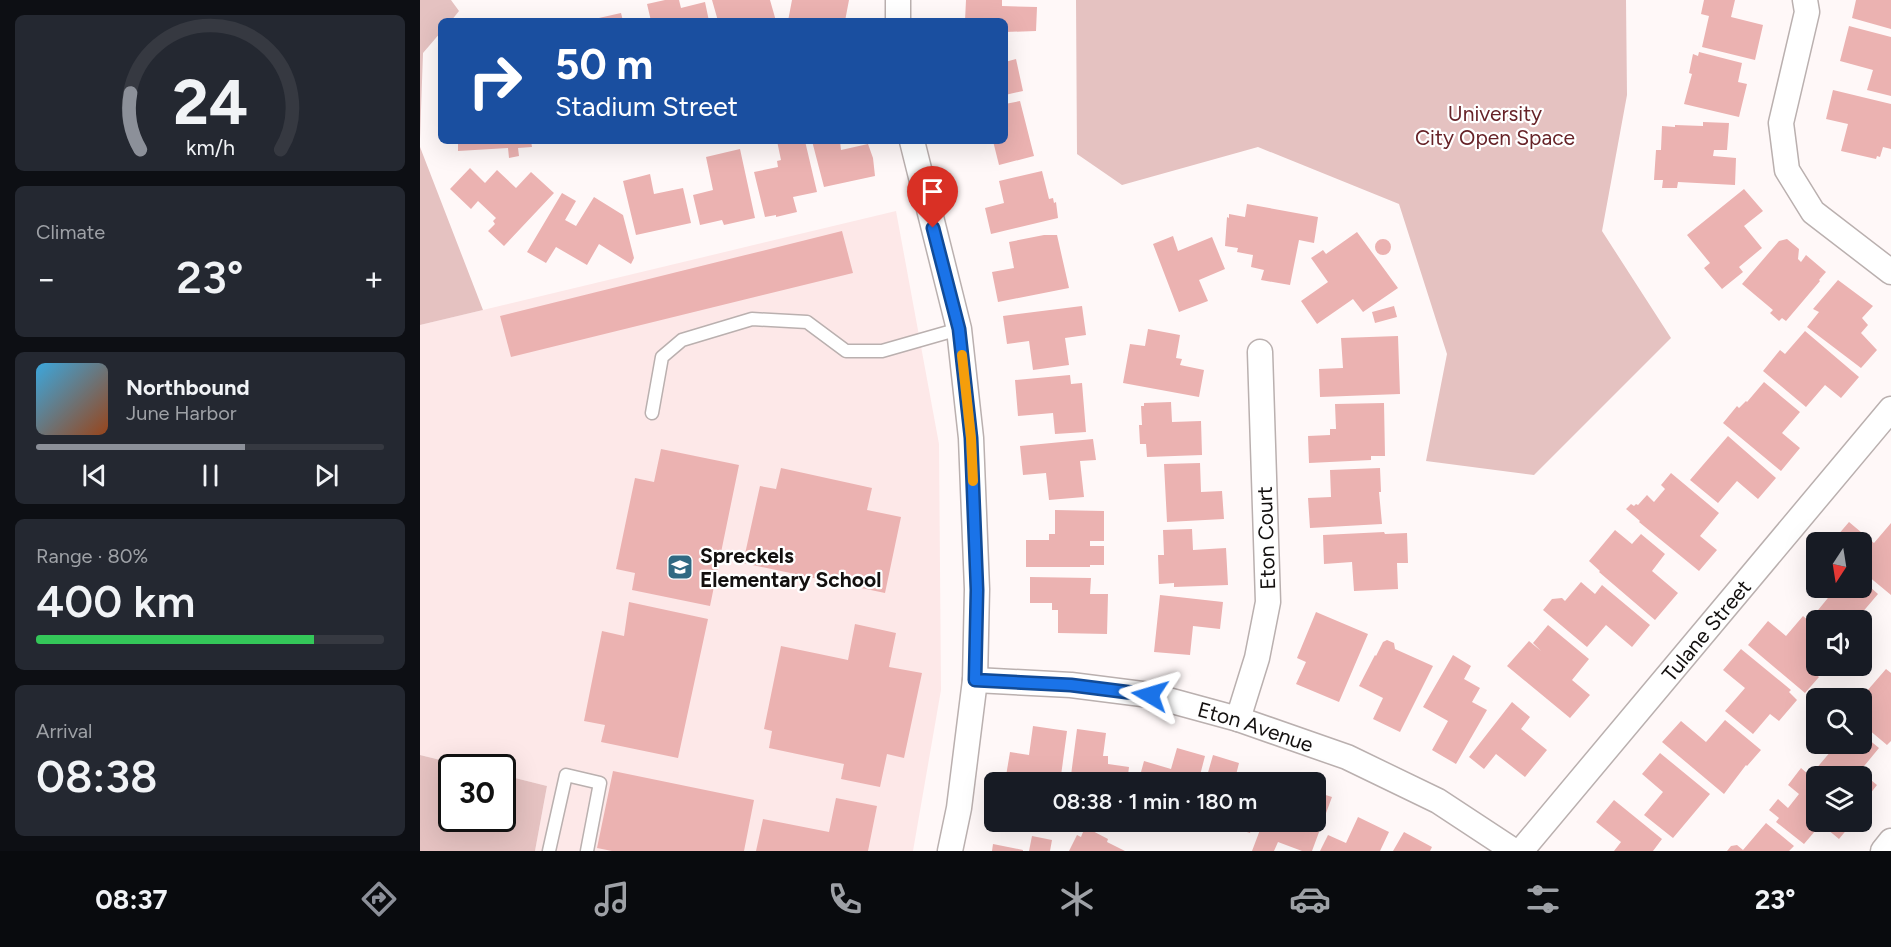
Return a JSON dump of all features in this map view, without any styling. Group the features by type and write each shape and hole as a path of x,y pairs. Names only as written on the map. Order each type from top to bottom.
{"street":[{"path":"898,0 898,18"},
{"path":"1804,0 1807,12 1781,123 1786,170 1813,212 1891,272"},
{"path":"913,144 959,329 971,438 977,590 975,680 959,808 950,851"},
{"name":"Eton Court","path":"1238,719 1257,658 1268,602 1260,352"},
{"name":"Tulane Street","path":"1521,851 1891,409"},
{"name":"Eton Avenue","path":"975,680 1071,685 1150,695 1238,719 1347,757 1438,801 1514,851"},
{"path":"1883,851 1891,841"}],"lane":[{"path":"651,413 662,357 682,340 752,319 807,322 846,351 882,351 959,329"},
{"path":"549,851 566,775 600,783 587,851"}],"shaded area":[{"name":"Spreckels Elementary School","path":"896,211 939,444 941,690 913,851 535,851 547,786 516,778 516,754 438,754 438,759 420,755 420,325"}],"green space":[{"path":"420,0 451,0 459,11 453,18 438,18 438,36 423,53 420,139"},
{"name":"University City Open Space","path":"1076,0 1626,0 1627,95 1602,231 1671,338 1534,475 1426,461 1447,354 1399,204 1258,147 1122,185 1077,154"},
{"path":"420,147 483,310 420,325"},
{"path":"420,755 438,759 438,832 516,832 516,778 547,786 535,851 420,851"}],"building":[{"path":"679,0 681,8 705,2 708,18 650,18 647,4"},
{"path":"712,0 770,0 775,18 717,18"},
{"path":"792,0 849,0 846,18 789,18"},
{"path":"966,0 1002,0 1002,6 1037,7 1036,31 1008,32 1008,18 965,18"},
{"path":"1704,0 1735,0 1731,17 1763,25 1755,60 1702,47 1709,16 1701,14"},
{"path":"1856,0 1891,0 1891,29 1852,18"},
{"path":"621,13 622,18 599,18"},
{"path":"1849,26 1891,37 1891,96 1867,90 1873,70 1840,61"},
{"path":"1699,52 1742,63 1738,82 1747,84 1739,117 1684,104 1692,74 1689,73 1693,54 1698,56"},
{"path":"1016,59 1023,91 1008,94 1008,61"},
{"path":"1833,90 1891,104 1891,149 1883,147 1880,157 1877,156 1876,159 1841,151 1848,124 1826,119"},
{"path":"1020,101 1034,156 999,165 994,144 1008,144 1008,103"},
{"path":"1703,122 1729,123 1727,150 1714,150 1713,156 1736,158 1735,185 1678,182 1677,188 1662,188 1663,180 1654,180 1656,150 1661,150 1662,126 1703,126"},
{"path":"458,144 532,144 532,147 518,148 519,156 509,158 508,148 458,151"},
{"path":"778,144 806,144 817,192 793,197 797,212 765,217 754,172 778,167 777,161 781,160"},
{"path":"813,144 840,144 841,150 868,144 873,158 875,176 824,187"},
{"path":"740,149 755,218 724,225 722,220 700,225 693,195 713,190 706,157"},
{"path":"470,168 485,183 497,170 516,188 531,172 554,193 504,246 488,231 495,224 493,221 496,218 478,201 471,209 450,189"},
{"path":"1042,171 1049,199 1053,198 1054,203 1056,202 1058,218 991,234 985,208 1004,203 999,181"},
{"path":"650,174 654,194 683,188 691,223 636,235 623,181"},
{"path":"1744,189 1763,211 1744,226 1762,248 1739,267 1743,272 1722,289 1704,268 1710,263 1687,235"},
{"path":"562,193 576,201 565,220 576,226 594,197 623,215 634,258 631,264 599,244 587,265 556,247 546,263 527,252"},
{"path":"1247,204 1318,217 1314,243 1299,240 1290,285 1261,280 1264,270 1251,267 1253,255 1237,252 1238,248 1225,246 1227,217 1229,218 1229,214 1245,217"},
{"path":"842,231 853,273 511,357 500,316"},
{"path":"1357,232 1398,288 1363,312 1353,299 1317,324 1301,301 1328,282 1311,258 1323,250 1326,254"},
{"path":"1044,235 1057,235 1069,288 998,302 992,272 1014,268 1009,242"},
{"path":"1173,236 1178,251 1212,237 1225,269 1199,280 1208,301 1179,312 1153,244"},
{"path":"1383,239 1391,247 1383,255 1375,247"},
{"path":"1787,239 1799,249 1798,259 1801,262 1806,255 1826,272 1786,321 1782,318 1779,321 1770,313 1773,310 1742,284 1779,241"},
{"path":"1838,280 1873,306 1862,318 1868,325 1861,333 1877,350 1861,368 1807,327 1819,312 1813,309"},
{"path":"1082,306 1086,335 1065,338 1069,365 1033,370 1029,341 1007,344 1003,316"},
{"path":"1394,306 1397,317 1375,323 1372,312"},
{"path":"1148,329 1180,335 1176,358 1182,359 1180,365 1204,370 1199,397 1123,383 1130,344 1145,346"},
{"path":"1805,331 1859,377 1841,398 1825,385 1806,407 1763,371 1780,350 1785,354"},
{"path":"1398,336 1400,394 1320,397 1319,369 1343,368 1341,338"},
{"path":"1070,375 1071,384 1082,383 1086,432 1055,434 1053,413 1018,416 1015,380"},
{"path":"1764,382 1800,412 1782,433 1800,448 1781,471 1723,423 1737,406 1739,408 1747,402"},
{"path":"1171,402 1172,422 1201,421 1202,455 1147,457 1146,444 1140,444 1141,406 1144,406 1144,403"},
{"path":"1384,403 1385,456 1371,456 1371,460 1309,463 1308,436 1330,435 1330,429 1336,429 1335,404"},
{"path":"1728,436 1776,478 1758,499 1737,481 1718,503 1690,480"},
{"path":"1093,439 1096,460 1080,461 1084,497 1049,500 1046,473 1023,475 1020,446"},
{"path":"661,449 739,465 710,606 632,590 635,573 616,569 635,478 654,482"},
{"path":"1200,463 1201,492 1222,491 1224,519 1167,522 1164,464"},
{"path":"781,468 872,488 867,510 901,517 885,593 743,563 760,486 776,489"},
{"path":"1380,468 1381,492 1379,492 1382,524 1310,528 1308,498 1331,497 1330,470"},
{"path":"1671,473 1719,513 1700,536 1717,550 1699,571 1626,509 1631,504 1638,505 1647,495 1654,502 1665,489 1661,485"},
{"path":"1055,510 1104,511 1104,541 1090,541 1090,546 1104,546 1104,565 1026,567 1026,540 1049,540 1049,534 1055,534"},
{"path":"1849,522 1861,532 1840,532"},
{"path":"1891,523 1891,595 1872,579 1872,541 1874,543"},
{"path":"1192,529 1193,550 1226,548 1228,585 1174,587 1174,583 1159,584 1158,555 1164,555 1163,530"},
{"path":"1615,530 1632,544 1641,534 1665,554 1652,571 1678,593 1655,620 1589,561"},
{"path":"1384,532 1385,534 1407,533 1408,563 1397,563 1398,589 1354,591 1352,562 1324,564 1323,535"},
{"path":"1030,577 1091,578 1090,594 1108,594 1107,634 1058,633 1058,610 1052,610 1052,603 1030,603"},
{"path":"1581,582 1595,594 1602,585 1650,625 1632,647 1606,625 1587,647 1543,610 1552,599 1562,598 1565,601"},
{"path":"1872,589 1878,594 1864,610 1818,610 1828,598 1872,598"},
{"path":"1160,595 1223,602 1220,629 1193,626 1190,655 1154,652"},
{"path":"629,602 708,619 678,758 601,742 605,725 584,721 602,631 624,636"},
{"path":"1316,612 1368,634 1339,702 1296,684 1306,662 1297,658"},
{"path":"1803,616 1806,619 1806,676 1819,677 1809,688 1806,688 1805,693 1748,645 1768,621 1786,636"},
{"path":"855,624 896,633 889,667 922,673 904,758 887,754 880,787 841,779 844,764 769,748 772,731 764,729 781,646 848,660"},
{"path":"1548,625 1589,659 1572,680 1590,695 1570,718 1507,666 1529,641 1541,651 1533,643"},
{"path":"1387,640 1394,643 1395,649 1433,666 1400,732 1373,719 1383,698 1359,686 1375,655 1383,642"},
{"path":"1741,649 1791,690 1789,692 1797,700 1779,721 1770,714 1753,734 1725,711 1745,688 1723,670"},
{"path":"1453,655 1471,666 1464,679 1480,688 1472,702 1487,710 1456,764 1432,750 1448,721 1423,707"},
{"path":"1886,669 1891,673 1891,741 1887,745 1872,732 1872,688 1870,688"},
{"path":"1512,702 1530,717 1521,729 1547,750 1525,777 1496,754 1484,769 1469,757"},
{"path":"1725,720 1761,750 1746,765 1724,794 1662,742 1681,721 1706,742"},
{"path":"1033,726 1067,731 1061,772 1007,772 1010,752 1029,755"},
{"path":"1077,729 1106,733 1103,756 1108,756 1108,764 1129,767 1128,772 1071,772"},
{"path":"1872,742 1879,748 1864,766 1818,766 1829,754 1872,754"},
{"path":"1177,748 1205,756 1201,772 1141,772 1144,761 1171,769"},
{"path":"1660,753 1710,794 1673,838 1644,815 1663,792 1642,774"},
{"path":"1213,755 1239,763 1237,772 1208,772"},
{"path":"1801,768 1806,772 1806,832 1814,832 1804,844 1776,822 1779,818 1769,810 1778,799 1788,808 1799,794 1788,785"},
{"path":"613,771 754,800 744,851 612,851 597,848"},
{"path":"1872,781 1877,785 1872,791"},
{"path":"1326,795 1332,797 1326,813"},
{"path":"836,798 877,806 868,851 756,851 763,819 829,832"},
{"path":"1614,800 1662,839 1653,851 1614,851 1621,842 1596,822"},
{"path":"1358,817 1389,832 1380,851 1320,851 1328,835 1346,843"},
{"path":"1766,823 1794,846 1789,851 1727,851 1731,846 1737,845 1743,850"},
{"path":"1083,832 1095,832 1108,839 1107,842 1125,851 1069,851 1077,835 1081,837"},
{"path":"1259,832 1319,832 1312,851 1302,851 1278,842 1274,851 1252,851"},
{"path":"1404,832 1432,847 1430,851 1393,851"},
{"path":"1831,832 1845,832 1839,839"},
{"path":"1032,836 1052,840 1050,851 1029,851"},
{"path":"993,844 1023,850 1023,851 992,851"}],"slow traffic":[{"path":"962,355 973,481"}],"place":[{"name":"Spreckels Elementary School","path":"680,567"}],"route":[{"path":"933,228 959,329 971,438 977,590 975,680 1071,685 1150,695"}]}
